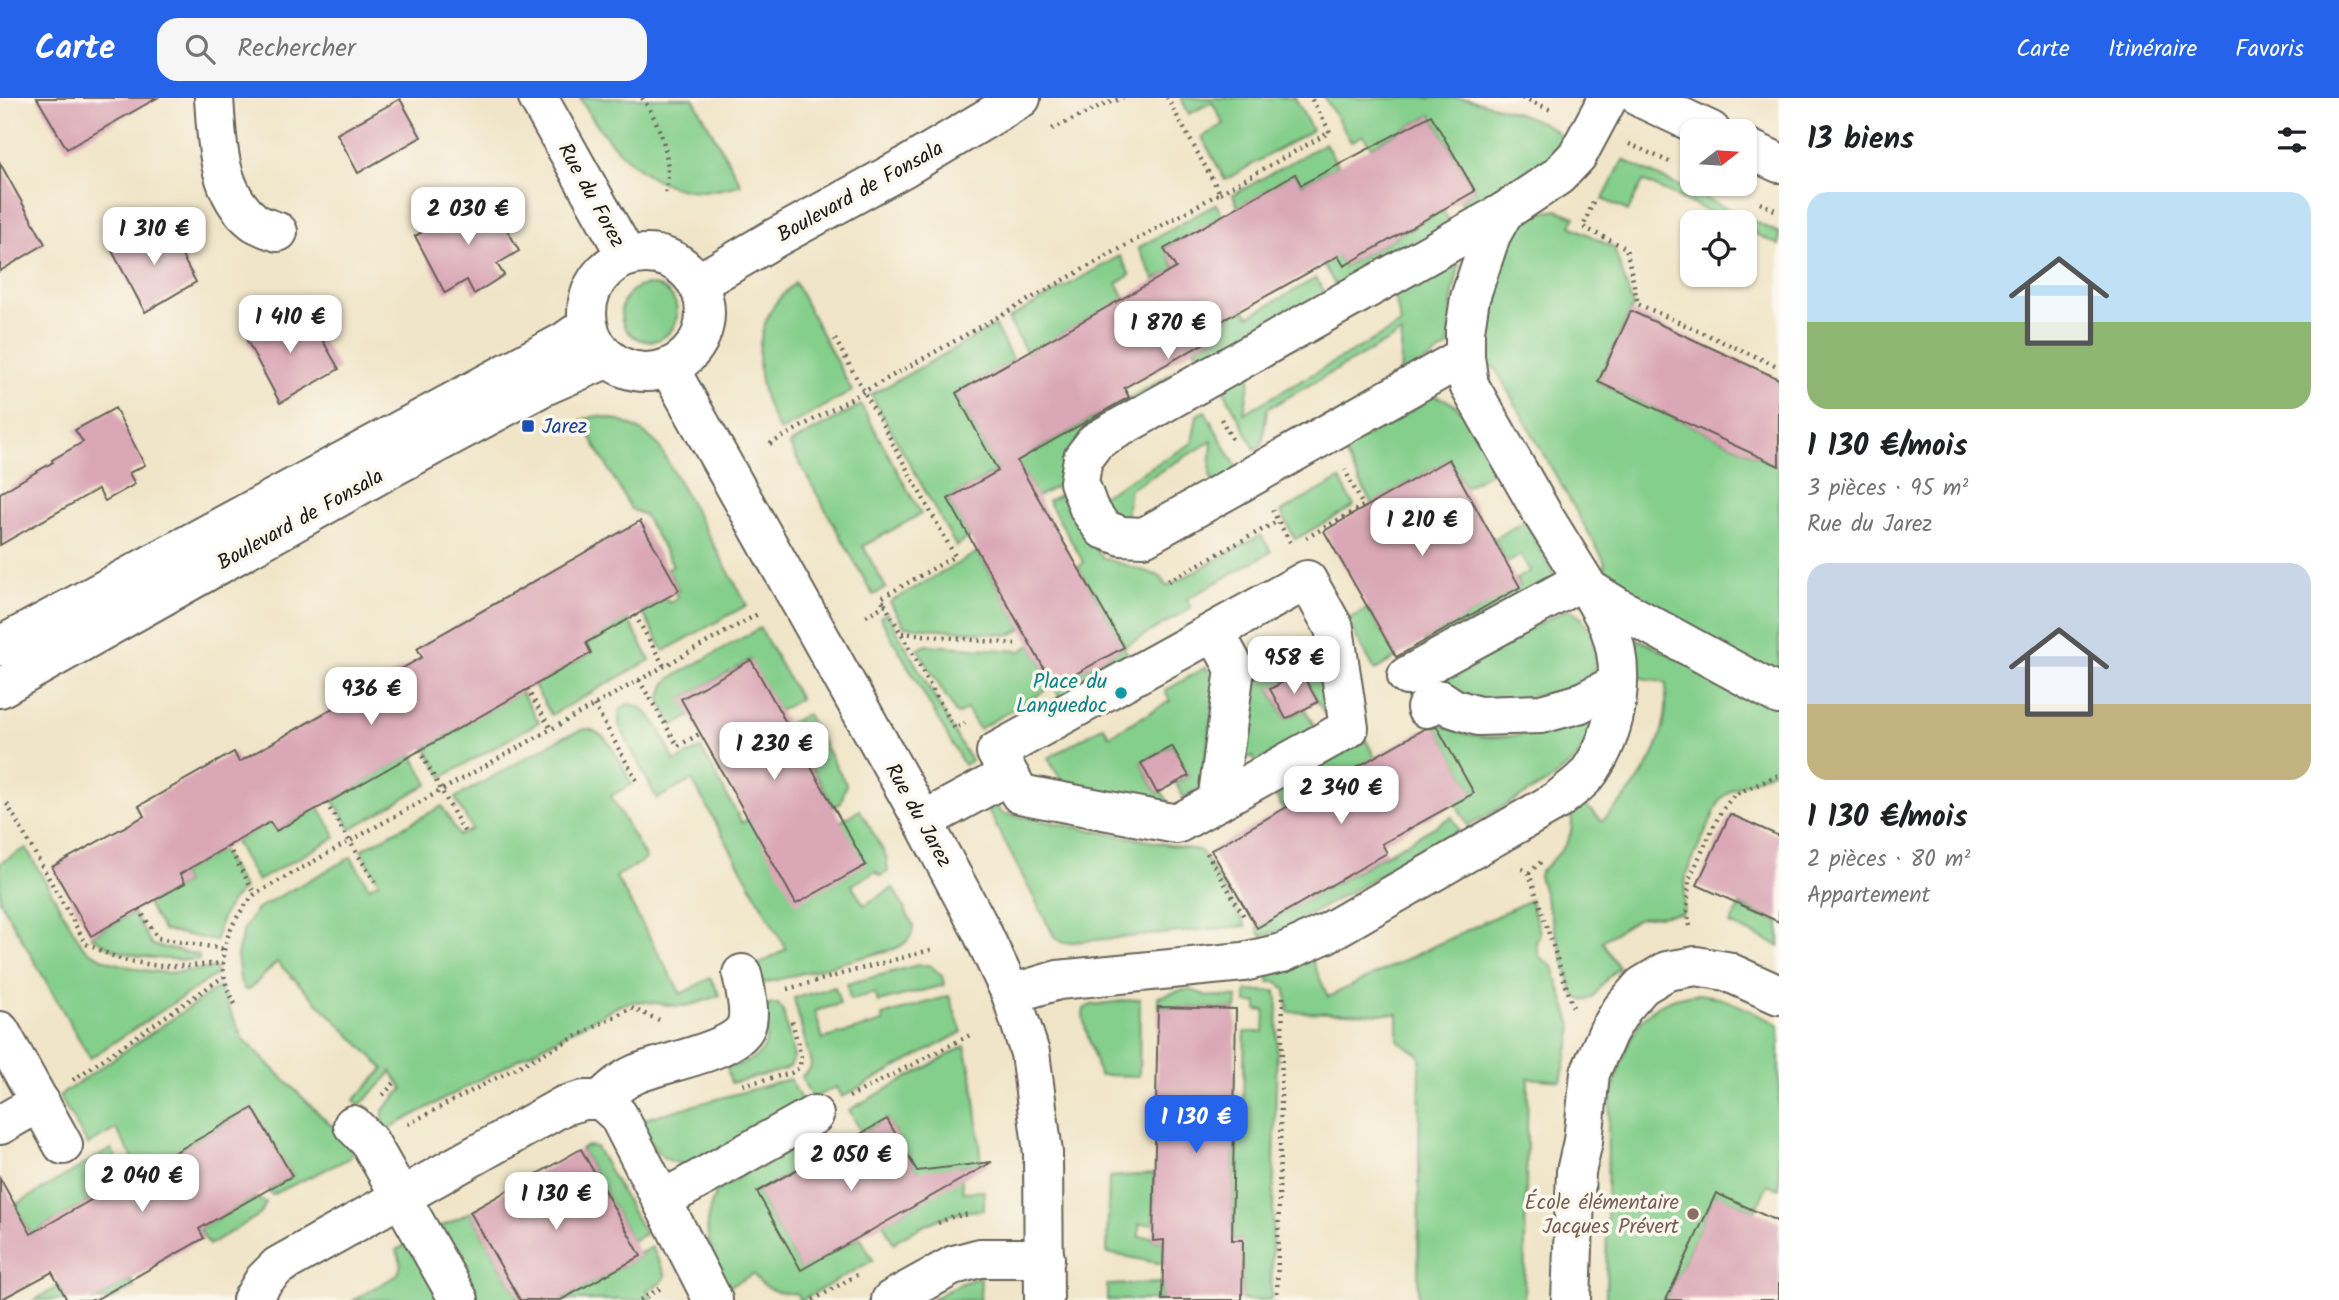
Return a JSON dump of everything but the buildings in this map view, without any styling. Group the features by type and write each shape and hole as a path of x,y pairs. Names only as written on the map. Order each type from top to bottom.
{"street":[{"path":"214,98 220,162 226,184 253,221 278,232"},
{"name":"Rue du Forez","path":"538,98 626,255"},
{"name":"Boulevard de Fonsala","path":"698,283 905,167 1021,98"},
{"path":"1465,356 1144,537 1122,536 1103,529 1089,509 1079,482 1083,458 1096,441 1504,212 1558,177 1577,156 1608,98"},
{"path":"1641,98 1686,119"},
{"path":"1757,153 1779,163"},
{"path":"1012,994 1046,982 1072,977 1243,962 1282,953 1325,934 1558,800 1589,773 1604,744 1617,706 1618,667 1610,628 1469,385 1465,331 1470,298 1491,235 1504,212"},
{"path":"646,252 674,260 690,272 698,283 705,308 703,329 687,357 656,372 636,372 606,359 587,326 586,305 594,281 608,265 626,255 646,252"},
{"name":"Boulevard de Fonsala","path":"0,688 379,457 587,326"},
{"name":"Boulevard de Fonsala","path":"0,646 379,457 606,359"},
{"name":"Rue du Jarez","path":"669,368 923,821 1012,994 1030,1053 1043,1153 1044,1300"},
{"path":"1307,580 1334,628 1349,728 1177,824 1020,794 1008,775 996,752 1307,580"},
{"path":"1407,676 1586,584"},
{"path":"1586,584 1621,609 1779,695"},
{"path":"1215,632 1235,669 1217,802"},
{"path":"1426,708 1441,700 1453,708 1478,716 1541,714 1578,704 1617,684"},
{"path":"923,821 1008,775"},
{"path":"1571,1300 1576,1172 1583,1141 1590,1073 1608,1032 1622,1009 1642,986 1667,971 1696,966 1726,971 1779,995"},
{"path":"601,1100 618,1084 636,1074 719,1048 736,1039 747,1026 748,999 742,974"},
{"path":"0,1031 63,1145"},
{"path":"252,1300 264,1280 278,1266 563,1106 584,1100 601,1100 618,1115 713,1300"},
{"path":"0,1125 40,1102"},
{"path":"662,1200 814,1115"},
{"path":"353,1125 369,1141 459,1300"},
{"path":"891,1300 954,1265 980,1258 1045,1258"}],"path":[{"path":"642,98 657,124 667,157 668,185 664,197"},
{"path":"1167,98 1220,193"},
{"path":"769,444 1330,132 1311,98"},
{"path":"1596,197 1583,227 1626,248 1638,304 1779,367"},
{"path":"835,339 955,556 881,598 956,729 971,719"},
{"path":"1220,417 1233,440"},
{"path":"1304,539 1363,506 1345,470"},
{"path":"1265,499 1292,546"},
{"path":"1168,581 1278,521"},
{"path":"866,616 885,605"},
{"path":"235,1004 223,977 224,949 240,910 255,894 759,613"},
{"path":"635,615 664,666"},
{"path":"901,633 1016,644"},
{"path":"639,680 678,746 701,733"},
{"path":"527,689 551,729"},
{"path":"594,705 637,781"},
{"path":"419,750 465,834"},
{"path":"1691,933 1687,912 1689,878 1721,811 1734,795 1779,775"},
{"path":"326,803 376,884"},
{"path":"7,804 86,944 122,960 158,965 223,963"},
{"path":"1487,841 1505,861 1530,873 1572,1008 1579,1018"},
{"path":"228,846 255,894"},
{"path":"1207,852 1244,917"},
{"path":"139,909 158,938 224,949"},
{"path":"40,1102 223,977"},
{"path":"1277,1300 1283,1004"},
{"path":"814,1115 972,1034"},
{"path":"640,1300 663,1287"}],"green space":[{"path":"580,98 693,98 741,184 704,191 684,189 647,174 615,147"},
{"path":"1181,98 1295,98 1312,130 1225,180 1202,137 1224,124 1212,102 1189,114"},
{"path":"1325,98 1468,99 1533,119 1557,132 1561,144 1554,159 1469,215 1460,200 1475,191 1431,115 1371,147 1363,135 1351,142"},
{"path":"1325,143 1338,166 1301,185 1295,175 1238,207 1233,195"},
{"path":"1623,160 1680,187 1680,196 1700,196 1730,210 1705,210 1643,181 1628,211 1603,199"},
{"path":"1216,204 1223,216 1165,248 1176,269 1155,280 1138,248"},
{"path":"1443,210 1453,229 1340,293 1323,264 1338,255 1344,266"},
{"path":"1557,210 1575,217 1571,226 1614,248 1633,306 1598,382 1779,466 1779,679 1603,584 1605,562 1495,368 1478,363 1477,349 1502,238 1530,215"},
{"path":"1757,223 1779,233 1779,245 1757,235"},
{"path":"1120,256 1130,275 1117,283 1125,298 1027,353 1008,319"},
{"path":"1456,260 1459,266 1452,299 1448,347 1400,378 1402,333 1267,409 1262,445 1255,449 1219,381 1251,374 1244,413 1401,324 1392,283"},
{"path":"1316,278 1329,300 1206,368 1194,349 1217,336 1211,327 1244,309 1249,316"},
{"path":"795,283 852,391 780,431 766,402 759,353 761,337 773,307"},
{"path":"644,285 654,285 669,293 675,302 675,324 669,333 654,341 644,341 626,329 621,318 621,308 633,290"},
{"path":"995,326 1013,361 956,393 998,470 948,499 970,537 956,546 871,395"},
{"path":"1184,367 1189,377 1065,482 1037,497 1017,461"},
{"path":"1424,395 1450,402 1460,410 1476,432 1495,470 1465,487 1449,459 1372,504 1343,450 1420,406 1415,398"},
{"path":"861,405 921,514 863,546 886,588 873,595 789,444"},
{"path":"1205,411 1238,470 1215,484 1210,476 1212,441 1130,489 1124,531 1095,500 1192,443 1197,415"},
{"path":"597,416 631,425 659,446 747,605 664,651 642,612 665,598 669,603 678,598 675,592 679,590 667,569 673,565 644,515 631,509 581,420"},
{"path":"1340,479 1354,506 1295,539 1281,512"},
{"path":"1067,491 1069,502 1103,558 1160,576 1167,587 1261,535 1271,552 1187,599 1191,608 1124,647 1132,662 1062,700 1053,686 979,729 967,709 957,715 918,649 927,645 1021,651 1031,645 1054,686 1123,647 1078,567 1084,563 1048,501"},
{"path":"1525,521 1555,577 1428,647 1424,641 1520,586 1516,579 1530,571 1521,555 1507,563 1494,539"},
{"path":"978,552 1022,629 1011,635 904,626 890,602"},
{"path":"1368,608 1397,657 1375,670 1347,620"},
{"path":"1567,609 1581,618 1590,633 1596,667 1590,676 1561,692 1488,703 1432,681"},
{"path":"887,613 971,761 964,765 880,617"},
{"path":"628,619 650,660 551,715 534,685 591,653 586,643"},
{"path":"760,628 800,699 779,711 750,660 682,699 691,716 673,726 660,700 665,685 671,678"},
{"path":"1623,632 1779,707 1779,768 1731,790 1720,800 1686,874 1683,913 1639,918 1602,941 1619,968 1592,998 1583,1000 1573,992 1539,876 1567,842 1572,825 1567,805 1577,797 1602,821 1634,787 1657,747 1666,712 1666,683 1632,676"},
{"path":"1318,642 1335,711 1326,716 1300,672 1270,690 1286,719 1305,709 1316,729 1256,763 1252,756 1240,762 1249,665 1268,656 1274,666"},
{"path":"1206,667 1217,685 1201,788 1183,798 1176,783 1189,776 1172,746 1141,763 1157,793 1161,791 1168,801 1154,808 1067,790 1048,758 1104,726 1109,736 1170,701 1165,691"},
{"path":"521,692 539,722 443,777 425,747"},
{"path":"627,704 644,710 651,717 675,762 701,748 742,823 749,819 841,821 860,810 886,856 888,872 880,876 876,871 852,885 864,905 893,888 913,925 908,940 894,949 765,983 755,976 756,966 786,949 692,780 657,799 619,725 619,711"},
{"path":"807,714 846,784 841,803 834,807 787,725"},
{"path":"1581,722 1592,728 1597,739 1553,779 1468,826 1455,802 1473,792 1434,723 1466,734 1494,737 1554,729"},
{"path":"585,729 594,731 608,742 632,784 611,796 646,859 616,877 681,994 710,978 720,995 686,1006 635,1002 618,1006 386,1130 383,1110 403,1089 391,1071 359,1106 354,1100 384,1069 277,962 249,990 245,990 240,980 237,955 244,929 260,907 351,857 369,887 379,882 361,850 442,806 459,836 472,829 455,798 565,736"},
{"path":"1366,740 1375,758 1283,809 1274,792"},
{"path":"412,754 428,784 351,829 333,800"},
{"path":"996,805 1001,813 1201,851 1246,926 1063,943 1055,938 988,810"},
{"path":"319,807 336,837 257,881 235,842 270,822 277,831"},
{"path":"1452,817 1459,830 1290,926 1283,937 1280,931 1261,936 1257,928"},
{"path":"26,848 83,947 92,953 108,961 142,970 167,973 215,968 217,974 90,1058 0,901 0,863"},
{"path":"221,850 244,889 233,899 225,912 216,941 163,930 147,904 185,883 180,874"},
{"path":"1530,900 1540,933 1536,943 1539,956 1553,967 1573,1029 1561,1081 1528,1078 1524,1300 1418,1300 1420,1058 1398,1041 1398,1014 1288,1012 1286,990 1277,982 1269,982 1268,973 1312,960 1328,997"},
{"path":"1740,905 1779,922 1779,946 1730,924"},
{"path":"133,913 152,945 199,955 199,960 129,954 91,936"},
{"path":"918,965 930,965 942,976 944,985 878,1002 875,993 850,1000 847,984"},
{"path":"219,987 243,1039 348,1142 353,1150 350,1158 272,1195 268,1190 292,1176 252,1108 141,1172 116,1129 88,1145 59,1096"},
{"path":"835,987 840,1004 815,1011 823,1039 883,1022 882,1016 949,996 962,1032 842,1097 837,1087 812,1098 801,1077 810,1069 811,1064 794,998"},
{"path":"1182,990 1208,996 1237,997 1236,1009 1158,1007 1158,997"},
{"path":"1246,991 1275,991 1278,999 1271,1300 1242,1300 1242,1240 1232,1240 1234,1135 1242,1134 1245,1032 1264,1032 1265,1011 1257,1010 1257,1003 1246,1003"},
{"name":"École élémentaire Jacques Prévert","path":"1695,994 1728,1001 1779,1025 1779,1189 1768,1184 1755,1211 1716,1194 1666,1300 1606,1300 1608,1127 1620,1066 1633,1035 1650,1012 1671,1000"},
{"path":"1140,999 1139,1076 1099,1075 1086,1031 1084,1009 1091,1005"},
{"path":"778,1004 783,1011 794,1058 790,1067 731,1083 727,1068 751,1059 764,1048 766,1032 761,1007"},
{"path":"965,1046 973,1082 982,1163 960,1166 963,1192 984,1191 984,1210 939,1219 898,1239 894,1244 883,1223 931,1196 887,1119 862,1133 849,1110"},
{"path":"790,1079 803,1103 689,1165 662,1157 640,1120"},
{"path":"798,1140 811,1162 757,1192 801,1269 860,1237 873,1260 802,1300 799,1300 797,1293 777,1292 767,1287 753,1274 728,1287 712,1251 707,1228 711,1204 717,1191"},
{"path":"587,1146 596,1147 645,1234 632,1241 581,1149"},
{"path":"111,1149 129,1178 31,1234 15,1205"},
{"path":"1154,1174 1153,1224 1139,1224 1139,1237 1153,1237 1153,1241 1164,1240 1163,1264 1107,1253 1109,1177"},
{"path":"254,1198 266,1202 261,1214 209,1245 199,1229"},
{"path":"470,1212 520,1300 354,1300 397,1275 401,1262 396,1250"},
{"path":"652,1247 666,1276 661,1283 647,1290 652,1300 561,1300 640,1256 639,1254"},
{"path":"981,1277 980,1300 931,1300 959,1284"},
{"path":"131,1280 134,1287 111,1300 95,1300"},
{"path":"1163,1283 1162,1300 1107,1300 1107,1285"},
{"path":"59,1286 67,1300 34,1300"}],"place":[{"name":"Jarez","path":"528,426"},
{"name":"Place du Languedoc","path":"1121,693"},
{"name":"École élémentaire Jacques Prévert","path":"1693,1214"}]}
